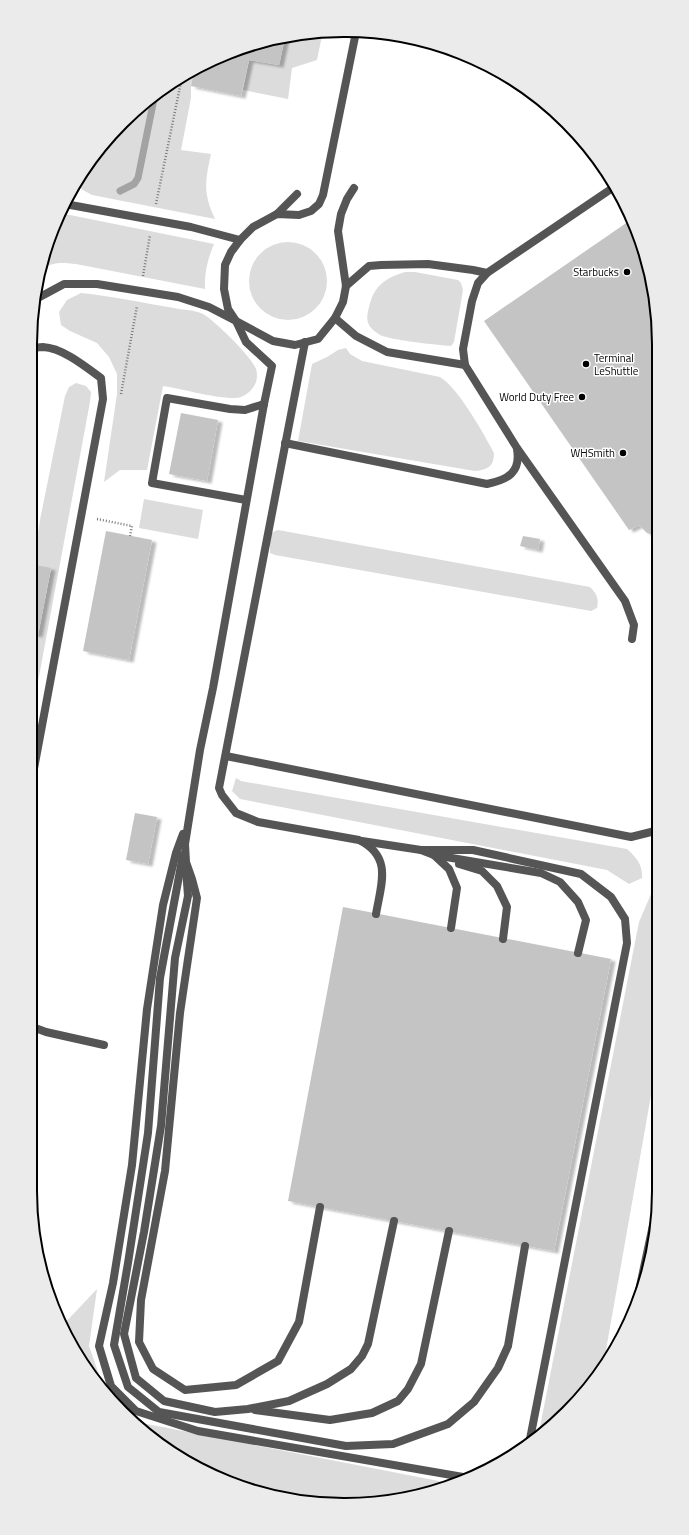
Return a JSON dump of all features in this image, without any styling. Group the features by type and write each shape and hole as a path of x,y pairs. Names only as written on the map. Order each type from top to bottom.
{"street":[{"path":"277,214 299,215 311,211 319,204 324,195 355,38"},
{"path":"41,296 64,284 97,284 178,297 209,307 273,341 295,345 318,339 335,318 343,302 346,286 338,231 341,214 347,198 354,188"},
{"path":"610,190 487,274 478,283 472,301 462,349 465,365 517,448 625,601 634,625 632,639"},
{"path":"297,194 277,214 253,227 231,252 225,265 224,289 228,309 236,321 246,342 272,366 246,500 213,688 200,750 185,844 160,978 148,1133 114,1345 128,1387 159,1412 346,1446 393,1444 448,1424 474,1402 498,1368 508,1346 525,1246"},
{"path":"71,205 176,224 222,234 240,240"},
{"path":"346,286 369,266 428,264 473,270 487,274"},
{"path":"335,318 356,336 387,352 465,365"},
{"path":"305,342 219,788 222,795 236,813 258,822 421,850 473,850 581,874 611,897 625,919 627,943 531,1435"},
{"path":"37,347 43,347 66,354 101,378 103,399 37,753"},
{"path":"246,500 152,483 167,398 230,409 245,410 264,404"},
{"path":"286,443 487,484 497,482 512,474 518,465 517,448"},
{"path":"226,756 631,837 652,833"},
{"path":"189,820 176,853 162,905 147,1009 132,1165 112,1284 99,1346 111,1386 136,1411 198,1431 459,1476"},
{"path":"359,840 367,844 382,862 376,914"},
{"path":"185,844 188,896 175,958 161,1126 144,1232 124,1334 136,1378 164,1401 215,1412 248,1409 289,1401 327,1384 351,1369 362,1356 368,1344 394,1221"},
{"path":"421,850 482,871 497,886 506,907 503,939"},
{"path":"434,855 450,869 457,888 451,928"},
{"path":"434,855 541,873 560,882 578,902 586,920 578,953"},
{"path":"186,862 197,898 180,1013 165,1172 141,1300 139,1342 153,1369 185,1390 236,1384 278,1361 299,1322 320,1207"},
{"path":"37,1029 46,1032"},
{"path":"37,1031 104,1044"},
{"path":"248,1409 330,1420 372,1413 398,1401 408,1389 421,1364 448,1231"}],"path":[{"path":"156,208 180,85"},
{"path":"143,277 151,231"},
{"path":"119,400 138,302"},
{"path":"98,512 96,519 132,526 130,536"}],"shaded area":[{"path":"322,38 317,60 292,68 288,99 243,90 249,60 279,65 284,43"},
{"path":"193,77 191,98 181,150 211,154 207,172 206,187 208,202 215,219 92,195 80,188 113,142 142,113"},
{"path":"66,214 214,244 207,266 205,289 76,264 63,263 47,266 53,246"},
{"path":"288,242 303,245 310,249 320,259 324,266 327,281 324,296 320,303 310,313 303,317 288,320 273,317 266,313 256,303 252,296 249,281 252,266 256,259 266,249 273,245"},
{"path":"405,272 415,272 458,280 461,283 463,290 454,342 451,346 393,339 380,335 370,326 367,319 368,312 371,300 377,289 384,282"},
{"path":"81,293 193,311 203,314 232,339 253,363 256,369 257,378 252,390 241,397 226,398 163,386 147,470 120,470 104,482 117,394 117,374 109,357 97,343 70,331 61,325 59,312 67,300"},
{"path":"346,348 350,354 362,361 440,377 462,400 470,411 494,453 491,464 483,470 475,471 298,441 312,364 338,350"},
{"path":"76,383 86,386 91,392 90,402 37,687 37,635 51,569 37,566 37,539 65,396 69,387"},
{"path":"144,499 203,510 198,539 139,528"},
{"path":"278,530 590,587 597,597 597,608 591,611 275,555 270,553 270,536 273,532"},
{"path":"236,778 241,781 627,849 640,865 642,878 629,884 607,870 240,799 232,791"},
{"path":"652,892 652,1090 606,1352 576,1393 540,1428 639,922"},
{"path":"97,1289 89,1346 99,1376 78,1344 66,1321"},
{"path":"144,1423 443,1482 404,1492 365,1497 324,1497 285,1492 246,1482 208,1466 174,1446"}],"building":[{"path":"284,43 279,65 249,60 241,96 191,86 193,77 227,60 265,47"},
{"name":"Terminal LeShuttle","path":"627,223 642,265 651,324 652,534 647,533 639,525 629,530 484,321"},
{"path":"181,413 218,420 207,481 169,474"},
{"path":"106,531 152,540 129,660 83,651"},
{"path":"523,536 540,539 538,550 520,546"},
{"path":"37,565 51,568 37,635"},
{"path":"135,813 157,817 148,864 126,860"},
{"path":"343,907 611,959 554,1251 288,1201"}],"waterway":[{"path":"120,191 134,184 138,178 153,104"}],"place":[{"name":"Starbucks","path":"627,272"},
{"name":"Terminal LeShuttle","path":"586,364"},
{"name":"World Duty Free","path":"582,397"},
{"name":"WHSmith","path":"623,453"}]}
